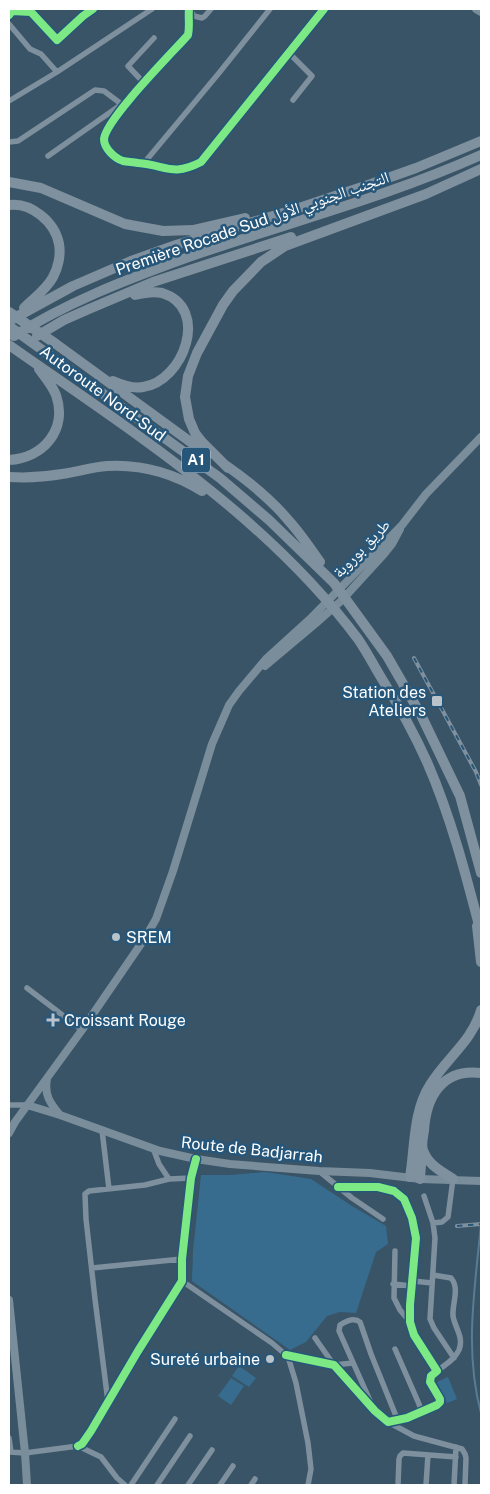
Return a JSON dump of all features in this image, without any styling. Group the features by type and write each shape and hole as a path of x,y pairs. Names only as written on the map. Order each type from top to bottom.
{"highway":[{"name":"Première Rocade Sud التجنب الجنوبي الأول","path":"10,319 73,286 131,261 176,245 293,210 416,168 481,141"},
{"name":"Première Rocade Sud التجنب الجنوبي الأول","path":"9,340 69,306 123,282 257,234 401,188 481,156"},
{"path":"228,468 197,436 189,419 185,396 192,365 223,305 233,291 261,262 284,246 426,194 481,169"},
{"path":"9,182 41,188 125,224 164,231 193,230 293,210"},
{"path":"9,187 41,188"},
{"path":"9,205 14,204 28,207 40,214 53,228 59,244 59,260 52,279 42,291 10,319 56,344 262,493 286,516 334,583"},
{"path":"9,352 64,320 153,282 378,211"},
{"path":"76,359 112,380 133,387 142,387 156,383 163,379 174,366 188,336 188,321 182,308 173,299 161,293 150,292 117,298"},
{"name":"Autoroute Nord-Sud","path":"10,319 45,353 133,414 220,478 269,520 334,583 387,656 421,715 460,796 481,873"},
{"name":"Autoroute Nord-Sud","path":"9,344 167,457 238,513 279,551 341,618 373,663 427,761 452,829 481,933"},
{"path":"9,460 24,458 40,450 51,439 58,422 59,414 56,396 49,382 34,362"},
{"path":"9,484 24,483 106,466 151,469 196,487 238,513"},
{"path":"9,477 61,475"},
{"path":"460,796 481,851"},
{"path":"473,900 481,962"},
{"path":"415,1178 417,1121 424,1095 435,1076 467,1040 478,1021 481,1010"},
{"path":"415,1178 423,1148 426,1114 433,1095 450,1078 459,1074 466,1072 481,1074"},
{"path":"423,1148 433,1166 453,1179"}],"main road":[{"path":"476,9 481,12"},
{"name":"طريق بوروبة","path":"9,1133 146,938 156,919 215,738 229,705 256,672 274,659 392,544 402,524 426,494 481,437"},
{"path":"47,1079 47,1095 50,1103 60,1115"},
{"name":"Route de Badjarrah","path":"27,1105 153,1148 196,1159 319,1171 370,1173 415,1178 481,1180"},
{"path":"9,1300 27,1485"}],"street":[{"path":"9,15 12,11 33,10 57,40 93,9"},
{"path":"9,100 57,72 152,9"},
{"path":"189,9 194,16 202,18 211,9"},
{"path":"189,9 188,19 190,26 188,35 123,105 106,132 104,141 110,153 123,161 144,163 174,170 188,168 201,162 324,9"},
{"path":"144,163 270,9"},
{"path":"9,24 30,49 41,54 57,72"},
{"path":"144,83 128,66 154,38"},
{"path":"289,53 312,76 293,100"},
{"path":"9,142 18,141 95,90 104,91 123,105"},
{"path":"48,156 123,105"},
{"path":"27,988 82,1030"},
{"path":"9,1105 27,1105"},
{"path":"102,1130 109,1190"},
{"path":"153,1148 159,1164 169,1179"},
{"path":"9,1438 10,1452 25,1453 78,1446 86,1440 182,1281 182,1259 191,1178 196,1159"},
{"path":"319,1171 364,1207 383,1219"},
{"path":"108,1402 84,1196 89,1191 145,1186 169,1179 191,1178"},
{"path":"433,1223 442,1222 448,1217 453,1179"},
{"path":"338,1187 378,1187 394,1191 404,1199 412,1218 416,1238 410,1322 414,1335 437,1371"},
{"path":"424,1196 433,1223 435,1245 430,1319 454,1358"},
{"path":"394,1252 394,1298 400,1310 410,1322"},
{"path":"92,1268 182,1259"},
{"path":"388,1422 398,1421 438,1405 440,1402 430,1382 431,1376 458,1353 461,1341 453,1317 455,1285 451,1278 433,1275"},
{"path":"182,1281 272,1343 286,1355 299,1396 309,1450 311,1469 308,1485"},
{"path":"393,1284 432,1283"},
{"path":"375,1411 338,1329 342,1324 354,1319 360,1322 370,1354 398,1421"},
{"path":"316,1338 334,1365 375,1411 388,1422 414,1436 462,1449 466,1458 465,1485"},
{"path":"394,1349 422,1412"},
{"path":"286,1355 334,1365 352,1363"},
{"path":"131,1485 175,1419"},
{"path":"157,1485 190,1436"},
{"path":"78,1446 102,1457 117,1478 125,1485"},
{"path":"454,1485 456,1447"},
{"path":"188,1485 212,1450"},
{"path":"398,1485 400,1456 403,1453 456,1457"},
{"path":"426,1485 428,1455"},
{"path":"220,1485 234,1466"},
{"path":"251,1485 255,1479"}],"shaded area":[{"path":"265,1172 311,1179 386,1226 388,1244 376,1252 356,1313 340,1312 327,1316 306,1342 290,1350 192,1281 193,1251 201,1175"},
{"path":"239,1366 256,1378 249,1387 232,1376"},
{"path":"448,1377 457,1399 447,1403 437,1382"},
{"path":"231,1378 244,1386 231,1405 218,1396"}],"waterway":[{"path":"481,1224 472,1319 473,1366 481,1413"}],"railway":[{"path":"414,658 476,772 481,785"},
{"path":"457,1226 481,1224"}],"cycle path":[{"path":"9,15 12,11 31,12 57,40 93,9"},
{"path":"189,9 188,35 127,102 108,130 104,142 110,152 120,160 169,169 183,169 201,162 324,9"},
{"path":"78,1446 82,1444 91,1431 182,1281 182,1259 191,1178 196,1159"},
{"path":"286,1355 334,1365 375,1411 388,1422 407,1418 440,1402 430,1382 431,1376 437,1371 414,1335 410,1322 416,1238 412,1218 404,1199 394,1191 378,1187 338,1187"}],"place":[{"name":"Station des Ateliers","path":"437,701"},
{"name":"SREM","path":"116,937"},
{"name":"Croissant Rouge","path":"53,1020"},
{"name":"Sureté urbaine","path":"270,1359"}]}
